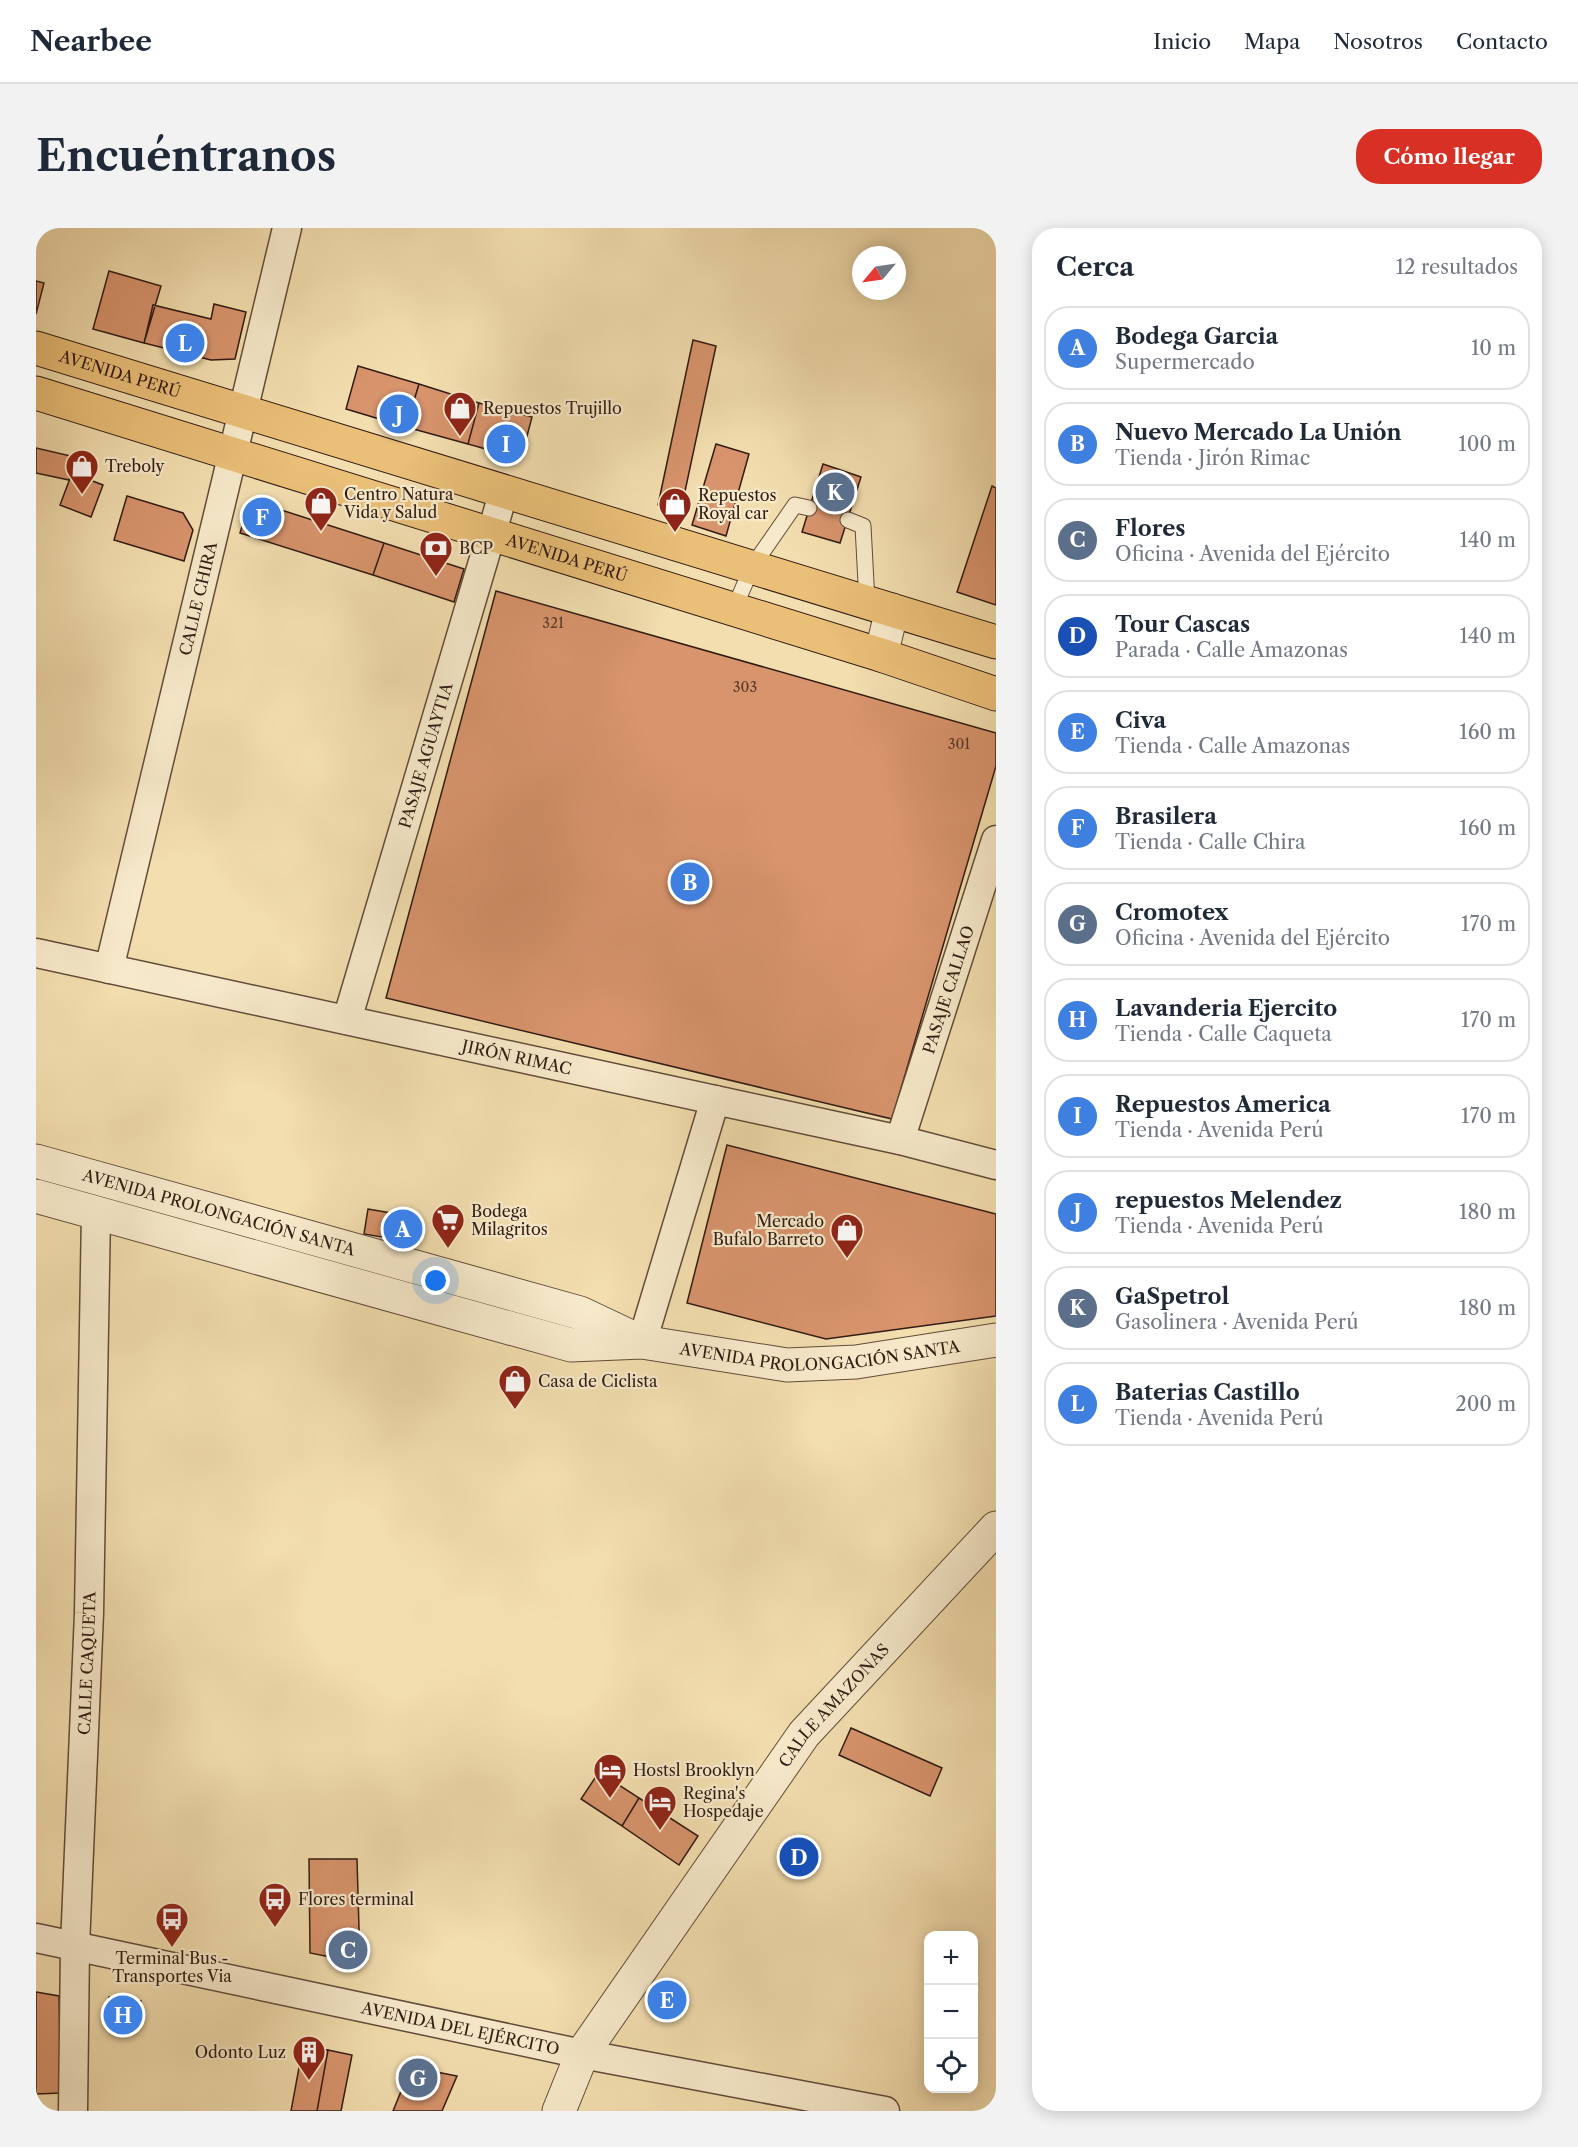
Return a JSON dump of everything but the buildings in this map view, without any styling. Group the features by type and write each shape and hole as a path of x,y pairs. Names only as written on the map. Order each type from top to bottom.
{"main road":[{"name":"AVENIDA PERÚ","path":"36,348 996,642"},
{"name":"AVENIDA PERÚ","path":"36,393 734,609 996,693"}],"street":[{"name":"CALLE CHIRA","path":"109,969 287,228"},
{"name":"PASAJE AGUAYTIA","path":"347,1020 504,491"},
{"path":"880,606 881,655"},
{"name":"PASAJE CALLAO","path":"900,1140 996,840"},
{"name":"JIRÓN RIMAC","path":"36,953 900,1140 996,1165"},
{"path":"642,1342 715,1100"},
{"name":"AVENIDA PROLONGACIÓN SANTA","path":"36,1161 580,1313 642,1342"},
{"name":"AVENIDA PROLONGACIÓN SANTA","path":"36,1196 571,1345 642,1342 787,1365 856,1362 996,1340"},
{"name":"CALLE CAQUETA","path":"73,2111 75,1947 89,1613 96,1213"},
{"name":"CALLE AMAZONAS","path":"559,2111 582,2054 804,1734 996,1528"},
{"name":"AVENIDA DEL EJÉRCITO","path":"36,1938 582,2054 885,2111"}],"lane":[{"path":"734,609 752,567 795,505 809,508"},
{"path":"848,520 863,526 880,606"}],"place":[{"name":"Baterias Castillo","path":"185,343"},
{"name":"repuestos Melendez","path":"399,414"},
{"name":"Repuestos Trujillo","path":"460,437"},
{"name":"Repuestos America","path":"506,444"},
{"name":"GaSpetrol","path":"835,492"},
{"name":"Treboly","path":"82,495"},
{"name":"Brasilera","path":"262,517"},
{"name":"Centro Natura Vida y Salud","path":"321,532"},
{"name":"Repuestos Royal car","path":"675,533"},
{"name":"BCP","path":"436,577"},
{"name":"Nuevo Mercado La Unión","path":"690,882"},
{"name":"Bodega Garcia","path":"403,1229"},
{"name":"Bodega Milagritos","path":"448,1249"},
{"name":"Mercado Bufalo Barreto","path":"847,1259"},
{"name":"Casa de Ciclista","path":"515,1410"},
{"name":"Hostsl Brooklyn","path":"610,1799"},
{"name":"Regina's Hospedaje","path":"660,1831"},
{"name":"Tour Cascas","path":"799,1857"},
{"name":"Flores terminal","path":"275,1928"},
{"name":"Terminal Bus - Transportes Via","path":"172,1948"},
{"name":"Flores","path":"348,1950"},
{"name":"Civa","path":"667,2000"},
{"name":"Lavanderia Ejercito","path":"123,2015"},
{"name":"Cromotex","path":"418,2078"},
{"name":"Odonto Luz","path":"309,2081"}]}
